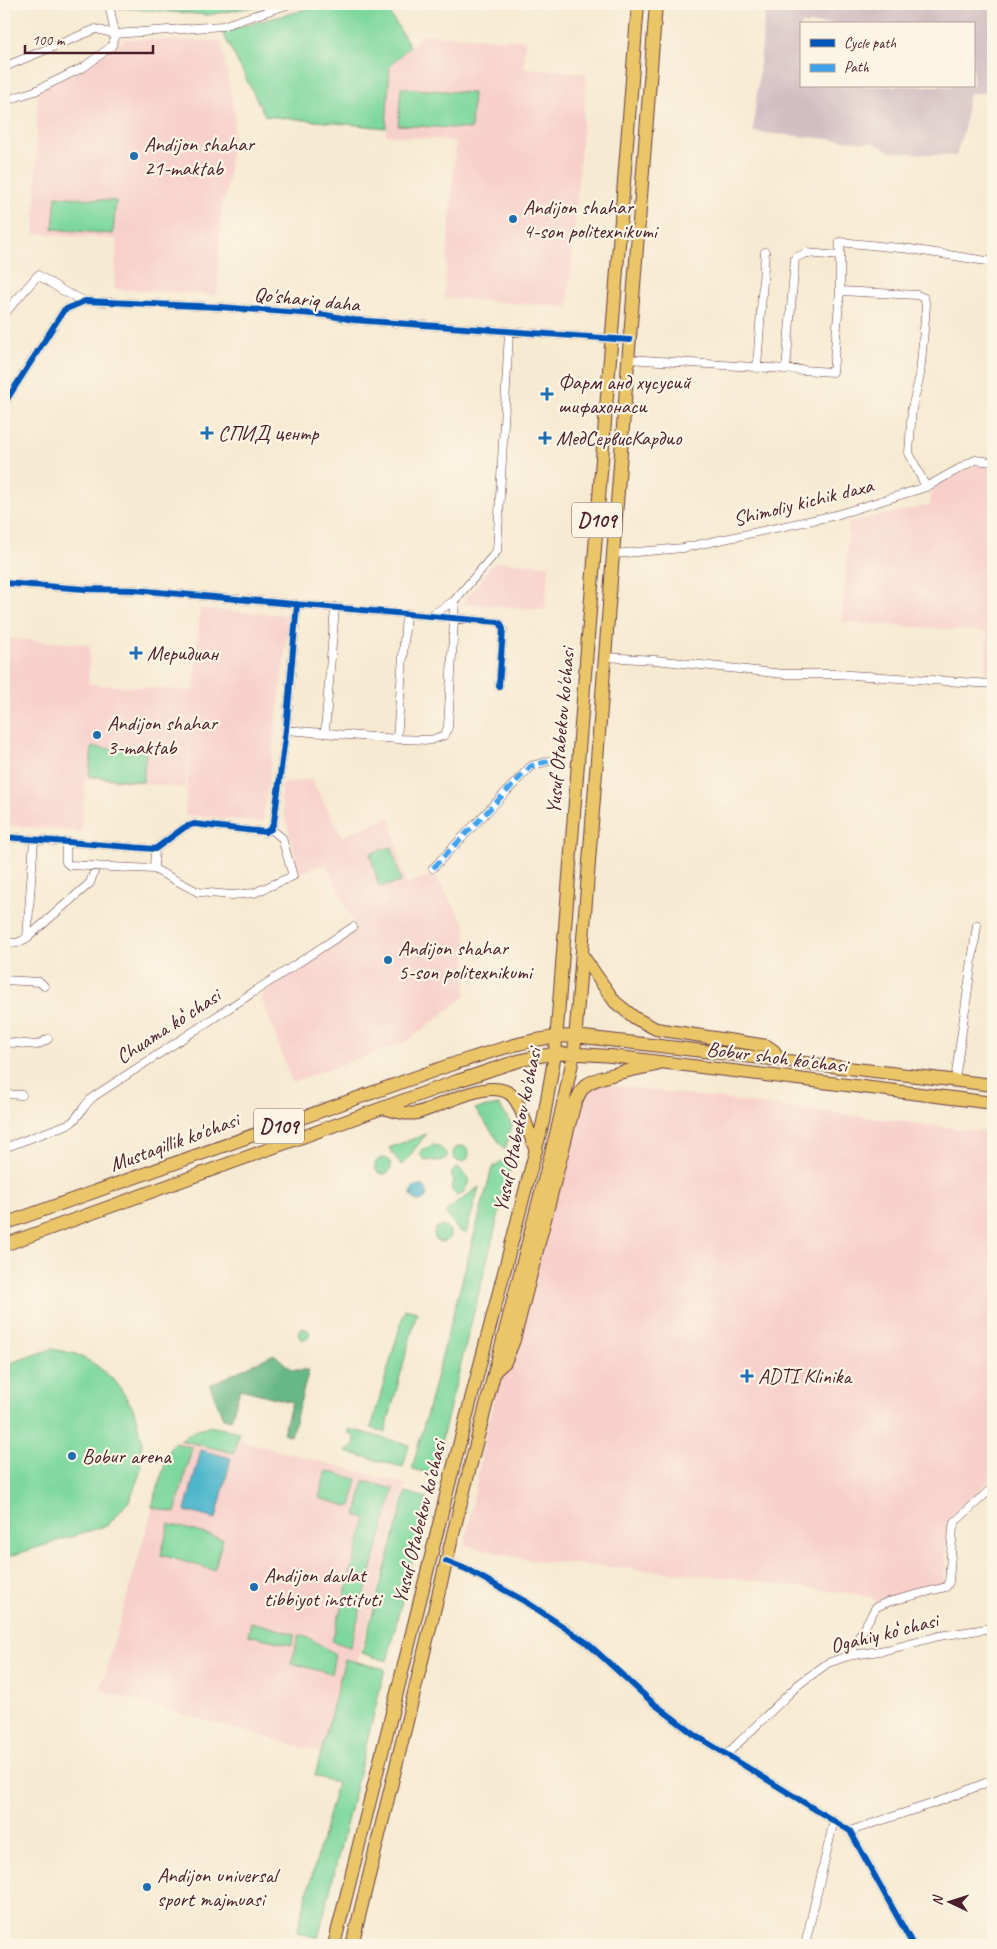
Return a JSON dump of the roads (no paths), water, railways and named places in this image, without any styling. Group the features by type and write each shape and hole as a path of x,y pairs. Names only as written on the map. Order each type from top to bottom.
{"main road":[{"name":"Yusuf Otabekov ko'chasi","path":"334,1945 448,1488 536,1151 555,1054 638,4"},
{"name":"Yusuf Otabekov ko'chasi","path":"352,1945 446,1562 558,1126 574,1054 656,4"},
{"path":"582,955 615,1002 635,1018 656,1029 670,1032 767,1046 774,1051 778,1058"},
{"name":"Bobur shoh ko'chasi","path":"557,1036 576,1036 778,1058 993,1085"},
{"name":"Mustaqillik ko'chasi","path":"4,1224 450,1065 504,1048 557,1036"},
{"name":"Bobur shoh ko'chasi","path":"555,1054 574,1054 662,1063 993,1103"},
{"name":"Mustaqillik ko'chasi","path":"4,1245 383,1108 519,1061 555,1054"},
{"path":"495,1372 505,1362 514,1340 578,1095 586,1085 595,1080 662,1063"},
{"path":"383,1108 394,1112 416,1113 479,1091 493,1088 505,1090 516,1100 536,1151"}],"street":[{"path":"4,101 35,91 84,67 112,46 115,34 109,4"},
{"path":"4,67 96,29 115,34 222,26 290,4"},
{"path":"628,359 833,372 840,291 840,242 910,249 993,262"},
{"path":"757,368 765,252"},
{"path":"786,370 795,258 806,253 840,256"},
{"path":"4,314 38,275 65,292 86,301"},
{"path":"840,291 917,295 924,298 926,306 920,375 912,408 909,453 926,487"},
{"name":"Qo'shariq daha","path":"4,404 64,310 86,301 220,306 326,315 354,320 630,340"},
{"path":"430,616 454,601 497,551 510,332"},
{"name":"Shimoliy kichik daxa","path":"613,554 684,548 836,516 926,487 975,460 993,462"},
{"path":"4,583 85,589 135,590 335,607 454,620 498,622 503,629 499,686"},
{"path":"286,730 397,739 432,740 445,735 448,727 454,601"},
{"path":"4,837 155,849 185,827 194,824 265,832 271,829 274,822 286,730 297,604"},
{"path":"325,732 335,607"},
{"path":"397,739 406,614"},
{"path":"605,657 655,660 784,674 835,674 993,684"},
{"path":"433,868 531,766 549,762"},
{"path":"66,842 66,862 69,865 154,869 198,892 232,895 254,893 293,876 282,838 271,829"},
{"path":"27,938 34,840"},
{"path":"154,869 155,849"},
{"path":"4,942 17,943 27,938 90,883 96,866"},
{"path":"955,1080 977,925"},
{"name":"Chuama koʻchasi","path":"4,1148 71,1123 80,1115 85,1105 93,1097 353,927"},
{"path":"4,980 40,982 44,986"},
{"path":"4,1042 37,1045 48,1039"},
{"path":"4,1094 22,1095"},
{"path":"848,1656 876,1607 946,1587 949,1582 956,1521 993,1487"},
{"path":"446,1562 466,1569 528,1603 586,1642 654,1703 695,1735 850,1831 913,1945"},
{"name":"Ogahiy koʻchasi","path":"728,1754 799,1684 828,1663 848,1656 891,1650 939,1636 993,1628"},
{"path":"850,1831 940,1801 993,1780"},
{"path":"805,1945 834,1820"}],"water":[{"path":"419,1185 425,1187 427,1193 425,1199 419,1201 413,1199 411,1193 413,1187"},
{"path":"201,1450 231,1458 216,1519 185,1511"}],"place":[{"name":"Andijon shahar 21-maktab","path":"134,156"},
{"name":"Andijon shahar 4-son politexnikumi","path":"513,219"},
{"name":"Фарм анд хусусий шифахонаси","path":"547,394"},
{"name":"СПИД центр","path":"207,433"},
{"name":"МедСервисКардио","path":"545,438"},
{"name":"Меридиан","path":"136,653"},
{"name":"Andijon shahar 3-maktab","path":"97,735"},
{"name":"Andijon shahar 5-son politexnikumi","path":"388,960"},
{"name":"ADTI Klinika","path":"747,1376"},
{"name":"Bobur arena","path":"72,1456"},
{"name":"Andijon davlat tibbiyot instituti","path":"254,1587"},
{"name":"Andijon universal sport majmuasi","path":"147,1887"}]}
